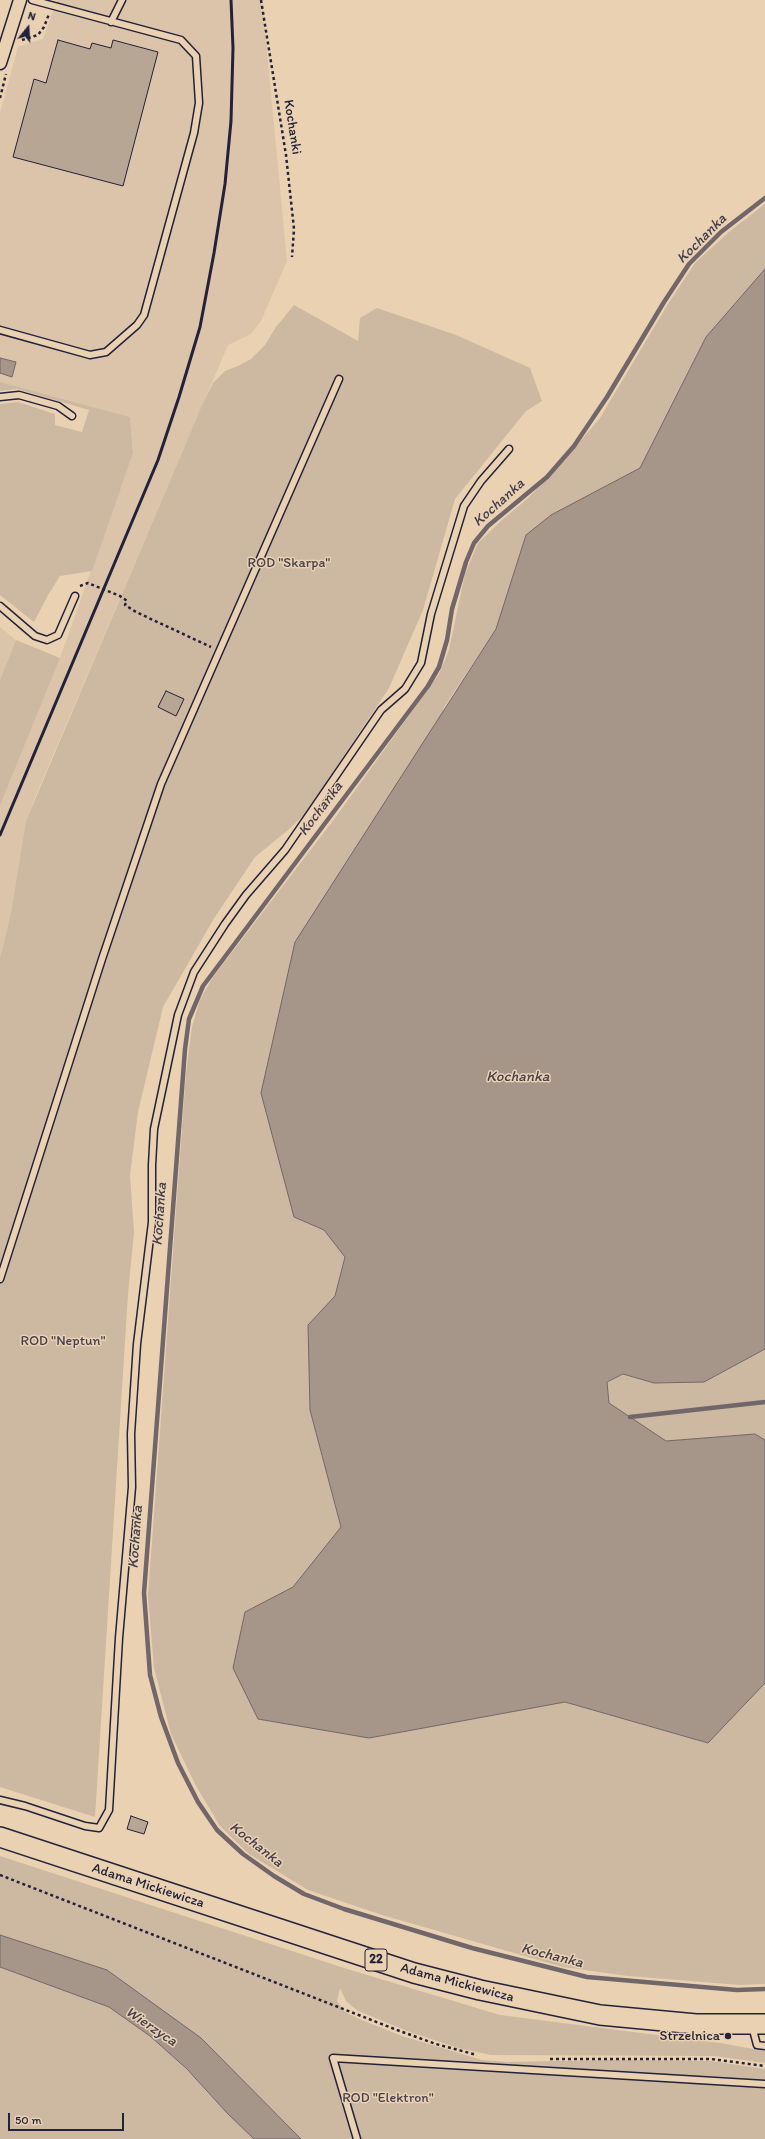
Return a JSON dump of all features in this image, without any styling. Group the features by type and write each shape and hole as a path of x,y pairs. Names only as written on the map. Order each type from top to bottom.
{"main road":[{"name":"Adama Mickiewicza","path":"0,1837 414,1972 480,1990 600,2015 688,2023 758,2024"}],"street":[{"path":"4,65 20,0"}],"lane":[{"path":"0,330 90,355 106,352 137,325 144,315 194,133 199,103 196,56 181,40 32,0"},
{"path":"111,22 122,0"},
{"path":"0,1279 146,823 160,784 339,379"},
{"path":"0,397 19,395 58,406 72,416"},
{"path":"0,1800 24,1806 84,1826 99,1828 109,1810 119,1638 132,1487 131,1434 136,1344 152,1222 152,1165 154,1129 178,1015 194,972 246,895 285,850 381,710 405,689 421,663 431,614 464,506 480,481 509,449"},
{"path":"0,606 35,636 47,640 58,635 75,596"},
{"path":"758,2024 758,2045 765,2046"},
{"path":"357,2139 333,2058 765,2084"}],"path":[{"name":"Kochanki","path":"261,0 286,154 294,230 292,257"},
{"path":"20,41 38,35 44,27 51,6"},
{"path":"0,98 4,65"},
{"path":"75,596 80,586 88,583 120,596 127,601 125,605 136,612 219,650"},
{"path":"0,1875 397,2030 436,2044 480,2056"},
{"path":"548,2059 711,2059 765,2066"}],"shaded area":[{"path":"57,0 262,0 287,261 261,321 251,334 228,345 36,795 26,821 11,913 0,958 0,793 60,658 133,453 130,417 0,382 0,113 18,47 43,39"},
{"path":"0,627 16,640 0,680"}],"green space":[{"path":"765,204 765,269 706,337 640,468 551,515 526,535 496,629 444,707 294,1217 324,1230 345,1257 335,1296 308,1325 310,1410 341,1527 293,1587 245,1612 369,1738 565,1702 707,1743 765,1683 765,1984 740,1985 628,1976 563,1967 382,1915 308,1890 249,1854 220,1826 196,1786 171,1734 154,1668 148,1596 186,1073 192,1027 200,1000 213,977 335,818 439,674 449,650 465,574 478,543 527,499 559,466 600,418 668,304 695,263 729,232"},
{"name":"ROD \"Skarpa\"","path":"294,305 358,341 360,318 377,308 456,335 530,368 542,401 526,411 455,499 423,610 389,688 305,814 255,857 213,920 163,1007 138,1112 130,1175 134,1232 128,1294 95,1817 0,1787 0,958 11,913 26,821 203,403 213,383 225,371 251,359 265,345 276,327"},
{"path":"0,382 130,417 133,453 92,571 60,576 34,622 0,595 0,404 18,402 55,414 55,425 82,432 89,410 17,389 0,391"},
{"path":"16,640 60,658 0,805 0,680"},
{"path":"765,1349 765,1440 755,1434 666,1441 609,1403 607,1382 623,1374 654,1383 704,1382"},
{"name":"ROD \"Elektron\"","path":"0,1856 344,1968 500,2015 720,2043 765,2051 765,2063 714,2056 491,2055 458,2048 410,2032 358,2011 346,2001 340,1988 337,2001 345,2012 359,2019 402,2036 482,2060 509,2062 612,2060 711,2061 765,2069 765,2139 301,2139 258,2098 107,1970 0,1935"},
{"path":"0,1967 109,2007 150,2036 187,2069 227,2113 254,2139 0,2139"}],"water":[{"name":"Kochanka","path":"765,269 765,1349 704,1382 654,1383 623,1374 607,1382 609,1403 666,1441 755,1434 765,1440 765,1683 708,1743 565,1702 369,1738 258,1719 233,1668 245,1612 293,1587 341,1527 310,1410 308,1325 335,1296 345,1257 324,1230 294,1217 261,1093 295,942 496,629 526,535 551,515 640,468 706,337"},
{"path":"0,358 16,362 12,377 0,373"},
{"name":"Wierzyca","path":"0,1935 107,1970 201,2038 301,2139 254,2139 227,2113 187,2069 150,2036 109,2007 0,1967"}],"building":[{"path":"58,40 90,49 92,43 111,48 113,40 158,52 123,186 13,157 34,79 46,83"},
{"path":"166,691 184,699 176,716 158,707"},
{"path":"131,1816 148,1822 144,1834 127,1829"}],"waterway":[{"name":"Kochanka","path":"765,198 721,232 689,264 664,302 607,397 574,446 547,477 488,526 474,543 466,562 452,609 447,640 439,667 428,686 203,986 189,1019 185,1049 144,1593 150,1675 161,1717 178,1763 198,1802 217,1830 243,1854 274,1876 304,1894 344,1909 472,1948 587,1977 737,1990 765,1989"},
{"path":"630,1417 765,1402"}],"railway":[{"path":"0,835 158,460 200,327 225,184 231,121 233,48 231,0"}],"place":[{"name":"Strzelnica","path":"728,2036"}],"park label":[{"name":"ROD \"Neptun\"","path":"63,1341"}]}
